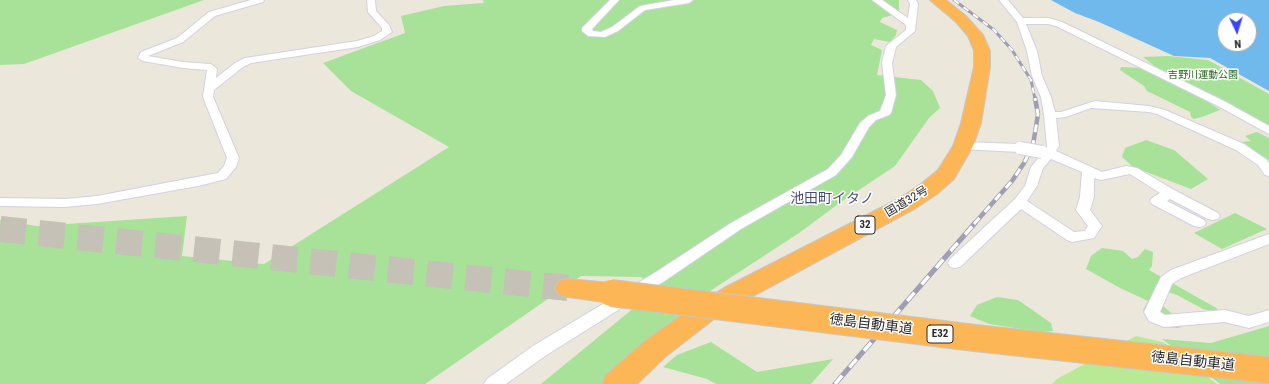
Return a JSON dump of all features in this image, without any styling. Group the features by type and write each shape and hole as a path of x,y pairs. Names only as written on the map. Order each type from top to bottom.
{"highway":[{"name":"国道32号","path":"617,384 655,349 705,312 733,295 908,203 929,189 946,174 964,146 971,123 982,67 982,51 975,35 961,19 937,0"},
{"name":"徳島自動車道","path":"568,288 967,337 1269,370"}],"street":[{"path":"0,202 8,204 65,203 97,200 198,182 222,176 230,167 234,158 208,97 212,69 207,66 183,65 143,58 144,54 180,40 212,14 260,0"},
{"path":"209,90 239,65 248,60 358,44 377,38 387,32 386,27 372,12 371,0"},
{"path":"615,0 587,28 587,32 602,35 614,30 643,8 689,0"},
{"path":"876,0 911,24"},
{"path":"493,384 538,351 661,276 736,226 832,172 846,157 864,125 872,118 885,113 891,95 887,63 891,46 910,32 914,4 912,0"},
{"path":"955,263 1020,202 1031,186 1037,168 1046,152 1053,146 1050,116 1046,97 1037,76 1032,51 1021,20 1003,0"},
{"path":"1021,20 1049,21 1059,24 1220,103 1249,118 1269,131"},
{"path":"1050,116 1062,115 1095,104 1149,109 1161,112 1240,147 1260,160 1269,172"},
{"path":"964,146 1020,148 1046,152 1101,176 1126,170 1133,171 1169,193 1213,216"},
{"path":"1020,202 1072,237 1090,235 1095,226 1083,210 1087,197 1088,170"},
{"path":"1169,193 1157,201 1199,224"},
{"path":"1269,239 1176,274 1166,281 1152,312 1155,317 1164,321 1225,316 1250,322 1269,316"}],"green space":[{"path":"0,0 204,0 24,64 0,65"},
{"path":"483,0 899,0 899,13 882,18 880,22 897,30 896,35 890,42 874,39 871,45 882,50 877,75 921,80 933,91 940,108 929,118 895,166 841,202 799,233 707,293 602,384 541,384 657,289 641,277 581,276 425,384 0,384 0,220 37,226 187,216 182,256 264,264 449,147 351,91 323,63 405,33 401,16 444,6 484,3"},
{"name":"吉野川運動公園","path":"1168,56 1208,60 1269,94 1269,127 1247,113 1162,72 1143,57"},
{"path":"1121,67 1140,68 1201,97 1220,110 1194,119 1191,117 1190,112 1147,91 1144,86 1120,70"},
{"path":"1257,132 1269,138 1269,160 1241,142 1251,141 1245,136"},
{"path":"1146,140 1174,150 1208,179 1191,189 1133,167 1122,157 1125,148"},
{"path":"1235,213 1267,229 1222,249 1194,233"},
{"path":"1102,248 1123,251 1132,259 1138,257 1145,249 1153,252 1152,266 1149,270 1218,309 1215,312 1203,309 1177,295 1154,287 1162,305 1185,325 1178,328 1162,327 1143,310 1148,301 1120,288 1086,269 1091,256"},
{"path":"997,297 1018,300 1051,323 1053,331 1040,332 989,324 970,316 977,305"},
{"path":"1269,326 1269,384 1220,384 1162,339 1211,343"},
{"path":"1136,336 1163,342 1217,384 1052,384 1057,379"},
{"path":"711,342 757,372 833,359 811,384 716,384 707,379 663,367 677,355"}],"water":[{"path":"1051,0 1269,0 1269,91 1210,58 1174,56 1099,22 1075,13"}],"tunnel":[{"path":"0,229 568,288"}],"railway":[{"path":"954,0 994,30 1012,50 1031,80 1035,99"},
{"path":"974,224 1012,181 1024,163 1033,145 1038,114 1035,98"},
{"path":"835,384 975,223"}],"district":[{"name":"池田町イタノ","path":"832,199"}]}
